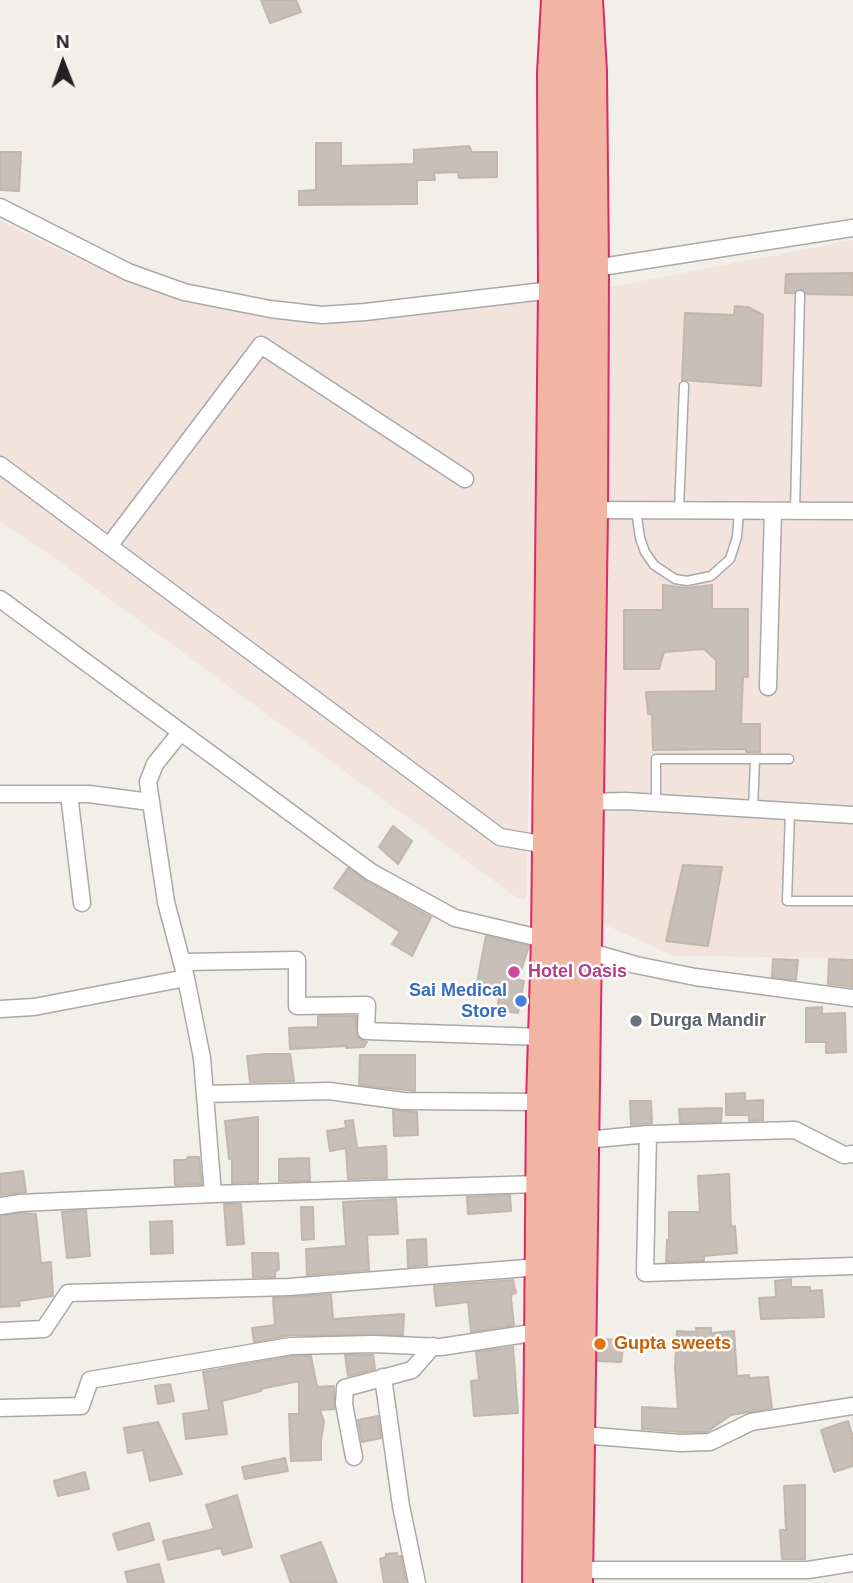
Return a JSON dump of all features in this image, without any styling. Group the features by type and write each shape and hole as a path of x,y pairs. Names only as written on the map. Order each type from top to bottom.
{"highway":[{"path":"555,0 551,73 578,285"},
{"path":"572,0 578,285"},
{"path":"573,1579 582,1435 586,1140 558,846 578,285 593,72 589,0"},
{"path":"571,511 579,802 567,946 562,1225 573,1579"},
{"path":"558,846 579,802"},
{"path":"536,1583 542,1037 567,946"}],"street":[{"path":"0,207 128,272 184,292 270,309 322,315 365,313 578,285 853,228"},
{"path":"108,546 261,345 465,479"},
{"path":"0,465 500,837 558,846"},
{"path":"571,511 853,511"},
{"path":"768,687 773,511"},
{"path":"0,599 371,872 455,918 636,965 695,977 853,998"},
{"path":"180,733 155,764 148,782 166,902 184,970 202,1058 213,1194"},
{"path":"0,794 89,794 150,802"},
{"path":"69,794 82,903"},
{"path":"579,802 656,803 853,815"},
{"path":"0,1009 34,1007 184,970 297,960 297,1006 366,1005 366,1031 542,1037"},
{"path":"205,1094 329,1091 403,1101 540,1102"},
{"path":"586,1140 648,1134 795,1130 844,1155 853,1154"},
{"path":"648,1134 645,1273 853,1266"},
{"path":"0,1206 213,1194 539,1184"},
{"path":"0,1331 44,1329 68,1293 289,1287 539,1267"},
{"path":"0,1408 81,1406 90,1380 291,1346 433,1346 538,1332"},
{"path":"354,1457 344,1404 345,1388 412,1370 433,1346"},
{"path":"383,1377 401,1506 417,1583"},
{"path":"582,1435 680,1443 710,1442 751,1422 853,1406"},
{"path":"573,1579 808,1570 853,1563"}],"lane":[{"path":"795,511 800,295"},
{"path":"679,510 684,386"},
{"path":"636,510 640,538 654,565 675,579 687,581 711,576 730,559 737,537 739,511"},
{"path":"656,803 656,759 789,759"},
{"path":"753,809 755,759"},
{"path":"790,811 786,901 853,901"}],"shaded area":[{"path":"0,220 67,254 131,281 368,318 510,301 542,301 526,900 516,897 47,553 0,522"},
{"path":"853,240 853,958 674,956 601,923 610,287"}],"building":[{"path":"261,0 296,0 301,12 270,23"},
{"path":"316,143 341,143 341,166 414,164 414,150 469,146 472,152 497,152 497,177 459,178 458,172 434,173 435,180 417,180 417,204 299,205 299,191 316,190"},
{"path":"0,152 21,152 19,191 0,190"},
{"path":"853,273 853,295 806,294 801,289 794,293 785,293 786,274"},
{"path":"735,306 748,307 763,315 761,386 682,380 685,313 734,315"},
{"path":"663,585 686,588 712,585 712,609 748,609 748,677 743,677 741,724 760,724 760,752 746,752 746,749 653,750 652,714 648,714 646,692 716,691 716,660 704,649 664,652 659,669 624,669 624,610 663,610"},
{"path":"393,826 412,841 398,864 379,847"},
{"path":"683,865 722,867 708,946 666,941"},
{"path":"348,868 431,917 412,956 392,944 400,932 334,888"},
{"path":"486,936 529,946 518,980 524,981 518,1013 497,1010 499,997 475,993"},
{"path":"773,959 798,960 796,980 772,977"},
{"path":"829,959 853,960 853,987 828,984"},
{"path":"822,1007 822,1014 845,1013 846,1052 826,1053 826,1042 806,1042 806,1008"},
{"path":"318,1016 356,1016 356,1035 367,1042 364,1047 290,1049 289,1028 318,1027"},
{"path":"290,1054 294,1081 250,1082 247,1056"},
{"path":"360,1055 415,1055 415,1091 359,1085"},
{"path":"745,1093 745,1101 763,1100 763,1120 749,1121 749,1115 726,1115 726,1094"},
{"path":"630,1101 651,1101 652,1123 631,1125"},
{"path":"722,1108 721,1122 680,1123 679,1109"},
{"path":"393,1110 417,1112 418,1135 394,1136"},
{"path":"258,1117 258,1182 232,1183 232,1158 229,1159 225,1121"},
{"path":"353,1120 357,1148 386,1146 387,1178 348,1179 346,1148 330,1151 327,1131 346,1128 345,1121"},
{"path":"188,1157 199,1157 202,1184 175,1185 174,1160 186,1160"},
{"path":"309,1158 310,1181 279,1181 279,1159"},
{"path":"23,1171 26,1192 0,1195 0,1174"},
{"path":"729,1174 731,1227 735,1226 737,1253 704,1256 704,1261 666,1262 669,1212 700,1212 698,1176"},
{"path":"510,1195 511,1211 468,1214 467,1197"},
{"path":"396,1199 398,1234 367,1235 369,1270 307,1275 306,1249 346,1246 343,1202"},
{"path":"224,1204 241,1204 244,1244 227,1245"},
{"path":"301,1207 313,1207 314,1239 302,1240"},
{"path":"86,1210 90,1256 67,1258 62,1212"},
{"path":"36,1214 41,1263 51,1262 53,1296 19,1301 20,1306 0,1307 0,1216"},
{"path":"172,1221 173,1253 151,1254 150,1222"},
{"path":"426,1239 427,1265 408,1267 407,1240"},
{"path":"252,1253 278,1253 279,1269 275,1272 275,1277 253,1277"},
{"path":"791,1279 791,1287 810,1287 810,1291 822,1290 824,1317 761,1319 759,1298 776,1297 775,1281"},
{"path":"513,1280 516,1293 512,1294 511,1298 514,1325 471,1332 468,1302 436,1306 434,1286"},
{"path":"331,1294 333,1319 404,1314 403,1335 291,1335 254,1342 252,1328 275,1325 273,1298"},
{"path":"696,1328 711,1328 711,1333 734,1331 737,1376 768,1377 772,1408 731,1415 707,1432 642,1429 642,1407 678,1409 675,1368 677,1331 696,1332"},
{"path":"598,1338 624,1341 621,1362 598,1361"},
{"path":"513,1347 518,1413 474,1416 471,1381 479,1380 476,1352"},
{"path":"345,1355 373,1355 375,1369 348,1376"},
{"path":"292,1356 311,1356 317,1387 334,1386 334,1409 320,1410 324,1422 321,1460 291,1461 289,1414 299,1414 299,1381 222,1401 227,1434 186,1439 183,1414 209,1410 203,1372"},
{"path":"170,1384 174,1401 158,1404 155,1386"},
{"path":"378,1416 381,1438 362,1442 358,1420"},
{"path":"848,1421 853,1437 853,1466 834,1472 821,1430"},
{"path":"158,1422 182,1474 150,1481 143,1450 128,1453 124,1428"},
{"path":"285,1458 288,1471 245,1479 242,1467"},
{"path":"85,1472 89,1489 58,1496 54,1481"},
{"path":"805,1485 805,1559 782,1559 780,1530 786,1530 784,1486"},
{"path":"237,1495 252,1547 223,1555 221,1548 168,1560 163,1541 214,1529 206,1505"},
{"path":"149,1523 154,1540 118,1550 113,1534"},
{"path":"321,1542 337,1583 291,1583 281,1556"},
{"path":"397,1553 398,1557 401,1556 406,1583 384,1583 380,1559 386,1557 386,1554"},
{"path":"159,1564 164,1583 128,1583 125,1572"}],"place":[{"name":"Hotel Oasis","path":"514,972"},
{"name":"Sai Medical Store","path":"521,1001"},
{"name":"Durga Mandir","path":"636,1021"},
{"name":"Gupta sweets","path":"600,1344"}]}
